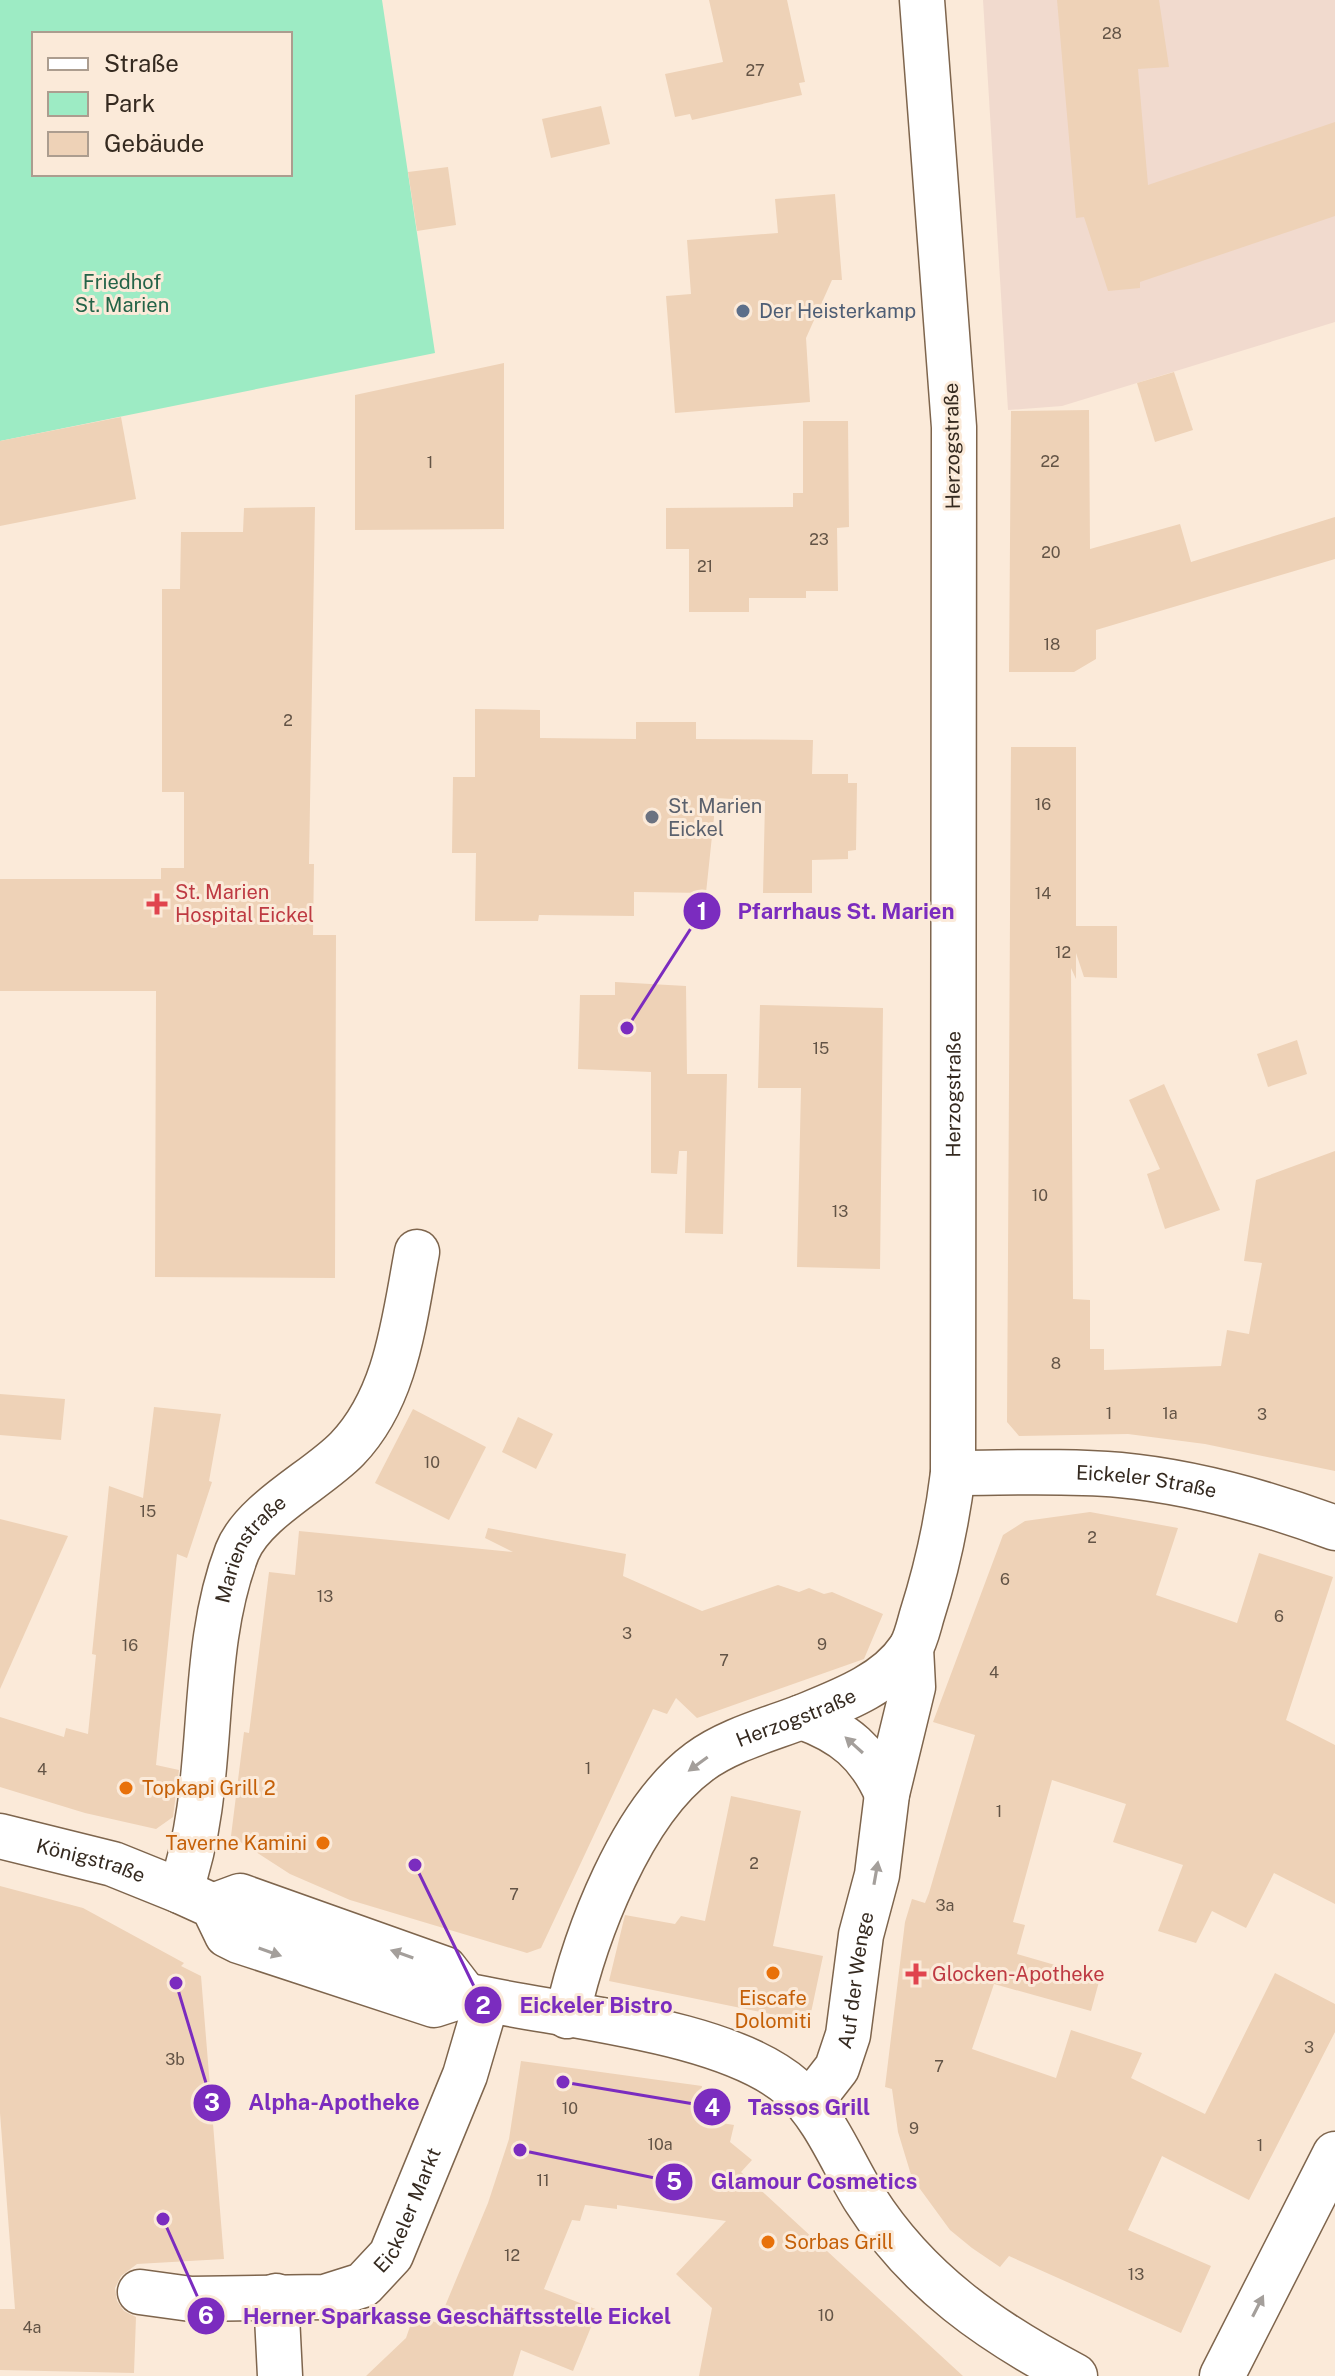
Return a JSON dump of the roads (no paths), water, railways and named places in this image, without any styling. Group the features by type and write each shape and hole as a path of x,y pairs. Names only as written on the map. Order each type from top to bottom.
{"street":[{"name":"Herzogstraße","path":"567,2016 584,1951 606,1892 671,1786 701,1760 802,1717 884,1677 911,1648 934,1580 948,1516 953,1473 954,427 922,0"},
{"name":"Marienstraße","path":"196,1899 196,1834 224,1589 240,1546 261,1520 347,1449 377,1409 400,1344 417,1252"},
{"name":"Eickeler Straße","path":"953,1473 1117,1475 1177,1482 1250,1499 1335,1528"},
{"name":"Auf der Wenge","path":"809,2104 828,2084 848,2035 861,1935 877,1875 887,1794 913,1687 911,1648"},
{"path":"802,1717 849,1739 867,1756 887,1794"},
{"name":"Königstraße","path":"0,1836 113,1864 196,1899"},
{"path":"196,1899 227,1935 434,2005 476,1998 720,2048 760,2065 793,2087 809,2104 866,2201 898,2245 930,2279 994,2331 1075,2376"},
{"name":"Eickeler Markt","path":"140,2292 191,2299 325,2297 344,2293 378,2273 391,2255 465,2075 476,1998"},
{"path":"1222,2376 1335,2154"},
{"path":"276,2296 280,2376"}],"place":[{"name":"Der Heisterkamp","path":"743,311"},
{"name":"St. Marien Eickel","path":"652,817"},
{"name":"St. Marien Hospital Eickel","path":"157,904"},
{"name":"Pfarrhaus St. Marien","path":"627,1028"},
{"name":"Topkapi Grill 2","path":"126,1788"},
{"name":"Taverne Kamini","path":"323,1843"},
{"name":"Eickeler Bistro","path":"415,1865"},
{"name":"Eiscafe Dolomiti","path":"773,1973"},
{"name":"Glocken-Apotheke","path":"916,1974"},
{"name":"Alpha-Apotheke","path":"176,1983"},
{"name":"Tassos Grill","path":"563,2082"},
{"name":"Glamour Cosmetics","path":"520,2150"},
{"name":"Herner Sparkasse Geschäftsstelle Eickel","path":"163,2219"},
{"name":"Sorbas Grill","path":"768,2242"}],"park label":[{"name":"Friedhof St. Marien","path":"122,294"}]}
